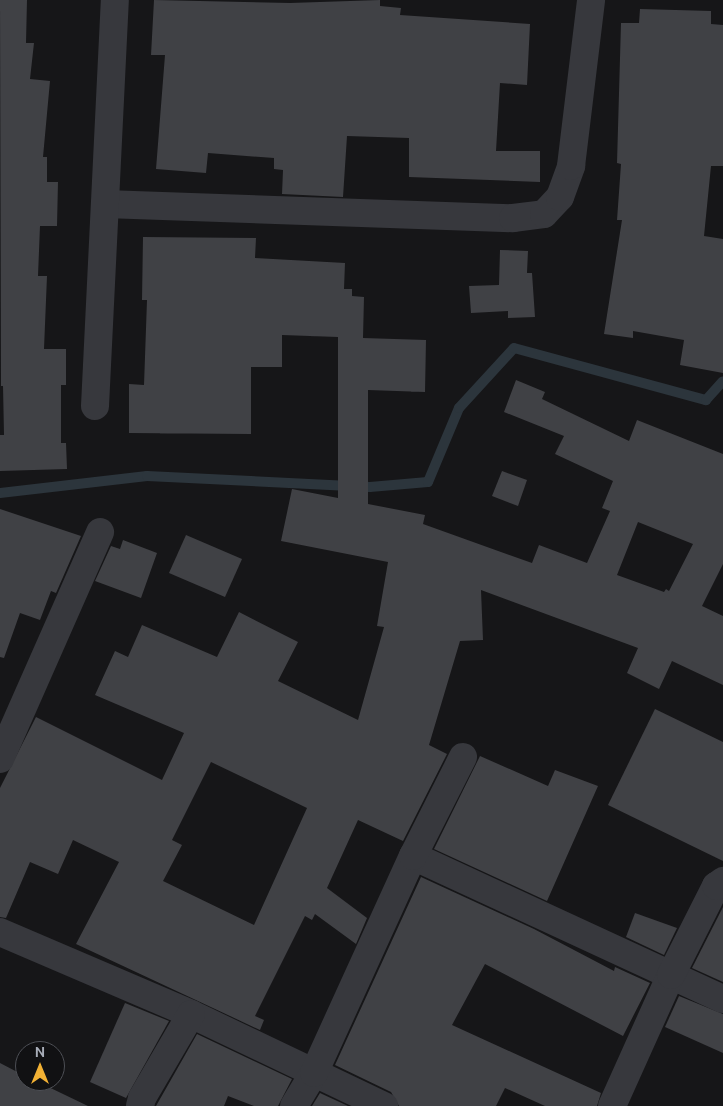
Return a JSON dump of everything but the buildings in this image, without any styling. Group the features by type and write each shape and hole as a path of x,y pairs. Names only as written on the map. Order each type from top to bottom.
{"street":[{"path":"95,406 115,0"},
{"path":"105,204 513,218 544,214 560,196 571,166 591,0"},
{"path":"0,760 100,532"},
{"path":"294,1106 314,1073 413,856 463,757"},
{"path":"413,856 723,999"},
{"path":"612,1106 671,975 716,886 723,881"},
{"path":"0,932 191,1014 384,1106"},
{"path":"140,1106 191,1014"}],"waterway":[{"path":"0,493 147,476 370,487 428,482 459,408 514,348 706,400 723,381"}]}
